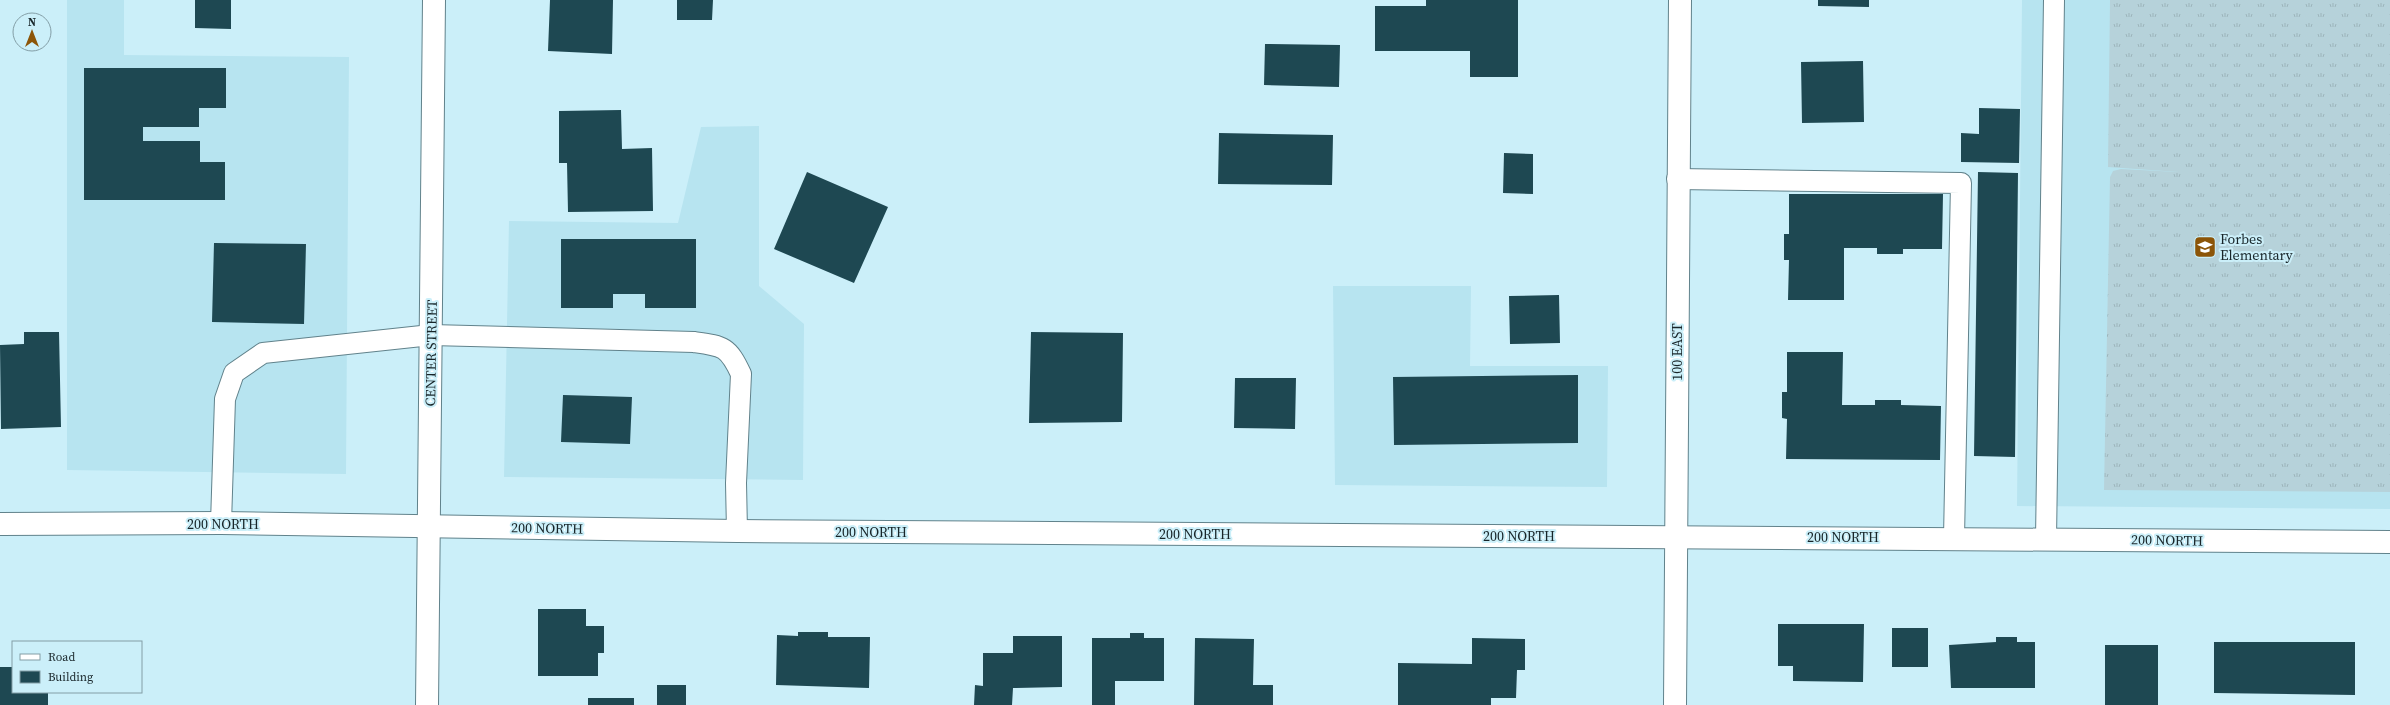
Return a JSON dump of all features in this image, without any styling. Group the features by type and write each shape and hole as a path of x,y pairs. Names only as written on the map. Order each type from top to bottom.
{"street":[{"name":"CENTER STREET","path":"427,705 434,0"},
{"name":"100 EAST","path":"1675,705 1677,179 1680,0"},
{"name":"200 NORTH","path":"0,524 221,523 429,525 737,531 2390,542"}],"lane":[{"path":"2046,539 2054,0"},
{"path":"1677,179 1961,183 1954,538"},
{"path":"221,523 225,398 234,373 263,353 431,335 694,342 722,346 734,359 741,374 736,483 737,531"}],"shaded area":[{"path":"67,0 124,0 124,55 349,57 346,474 67,470"},
{"name":"Forbes Elementary","path":"2022,0 2390,0 2390,509 2017,506"},
{"path":"759,126 759,286 804,324 803,480 504,477 509,221 678,223 701,127"},
{"path":"1333,286 1471,286 1470,366 1608,366 1607,487 1335,485"}],"green space":[{"name":"Forbes Elementary","path":"2110,0 2390,0 2390,492 2104,490 2110,177 2113,171 2121,169 2178,172 2108,167"}],"building":[{"path":"195,0 231,0 231,29 195,28"},
{"path":"550,0 613,0 612,54 548,51"},
{"path":"677,0 713,0 712,20 677,20"},
{"path":"1426,0 1518,0 1518,77 1470,77 1470,51 1375,51 1375,6 1426,6"},
{"path":"1818,0 1869,0 1869,7 1818,6"},
{"path":"1265,44 1340,45 1339,87 1264,85"},
{"path":"1863,61 1864,122 1802,123 1801,62"},
{"path":"84,68 226,68 226,108 199,108 199,127 143,127 143,141 200,141 200,162 225,162 225,200 84,200"},
{"path":"1979,108 2020,109 2019,163 1961,162 1961,133 1979,134"},
{"path":"621,110 622,149 652,148 653,211 568,212 567,163 559,163 559,111"},
{"path":"1219,133 1333,135 1332,185 1218,184"},
{"path":"1504,153 1533,154 1533,194 1503,193"},
{"path":"807,172 888,207 854,283 774,249"},
{"path":"1978,172 2018,173 2015,457 1974,456"},
{"path":"1789,194 1943,194 1942,249 1903,249 1903,254 1877,254 1877,248 1844,248 1844,300 1788,300 1789,260 1784,260 1784,234 1789,234"},
{"path":"561,239 696,239 696,308 645,308 645,294 613,294 613,308 561,308"},
{"path":"214,243 306,244 304,324 212,322"},
{"path":"1559,295 1560,343 1510,344 1509,296"},
{"path":"24,332 59,332 61,427 1,429 0,345 24,344"},
{"path":"1031,332 1123,333 1122,422 1029,423"},
{"path":"1787,352 1843,352 1842,405 1875,405 1875,400 1901,400 1901,405 1941,406 1940,460 1786,459 1787,419 1782,418 1782,392 1787,392"},
{"path":"1578,375 1578,443 1394,445 1393,377"},
{"path":"1235,378 1296,378 1295,429 1234,428"},
{"path":"563,395 632,397 630,444 561,442"},
{"path":"538,609 586,609 586,626 604,626 604,653 598,653 598,676 538,676"},
{"path":"1778,624 1864,624 1863,682 1793,681 1793,666 1778,666"},
{"path":"1892,628 1928,628 1928,667 1892,667"},
{"path":"798,632 828,632 828,637 870,637 869,688 776,685 777,635 798,636"},
{"path":"1130,633 1144,633 1144,638 1164,638 1164,681 1115,681 1115,705 1092,705 1092,638 1130,638"},
{"path":"1013,636 1062,636 1062,687 1013,688 1012,705 974,705 975,685 983,686 983,653 1013,653"},
{"path":"1996,637 2017,637 2017,642 2035,642 2035,688 1951,688 1949,645 1996,642"},
{"path":"1195,638 1254,639 1253,685 1273,685 1273,705 1194,705"},
{"path":"1472,638 1525,639 1525,670 1517,670 1516,698 1491,698 1491,705 1398,705 1398,663 1472,664"},
{"path":"2214,642 2355,642 2355,695 2214,693"},
{"path":"2105,645 2158,645 2158,705 2105,705"},
{"path":"0,667 12,667 12,693 48,693 48,705 0,705"},
{"path":"657,685 686,685 686,705 657,705"},
{"path":"588,698 634,698 634,705 588,705"}],"place":[{"name":"Forbes Elementary","path":"2205,247"}]}
